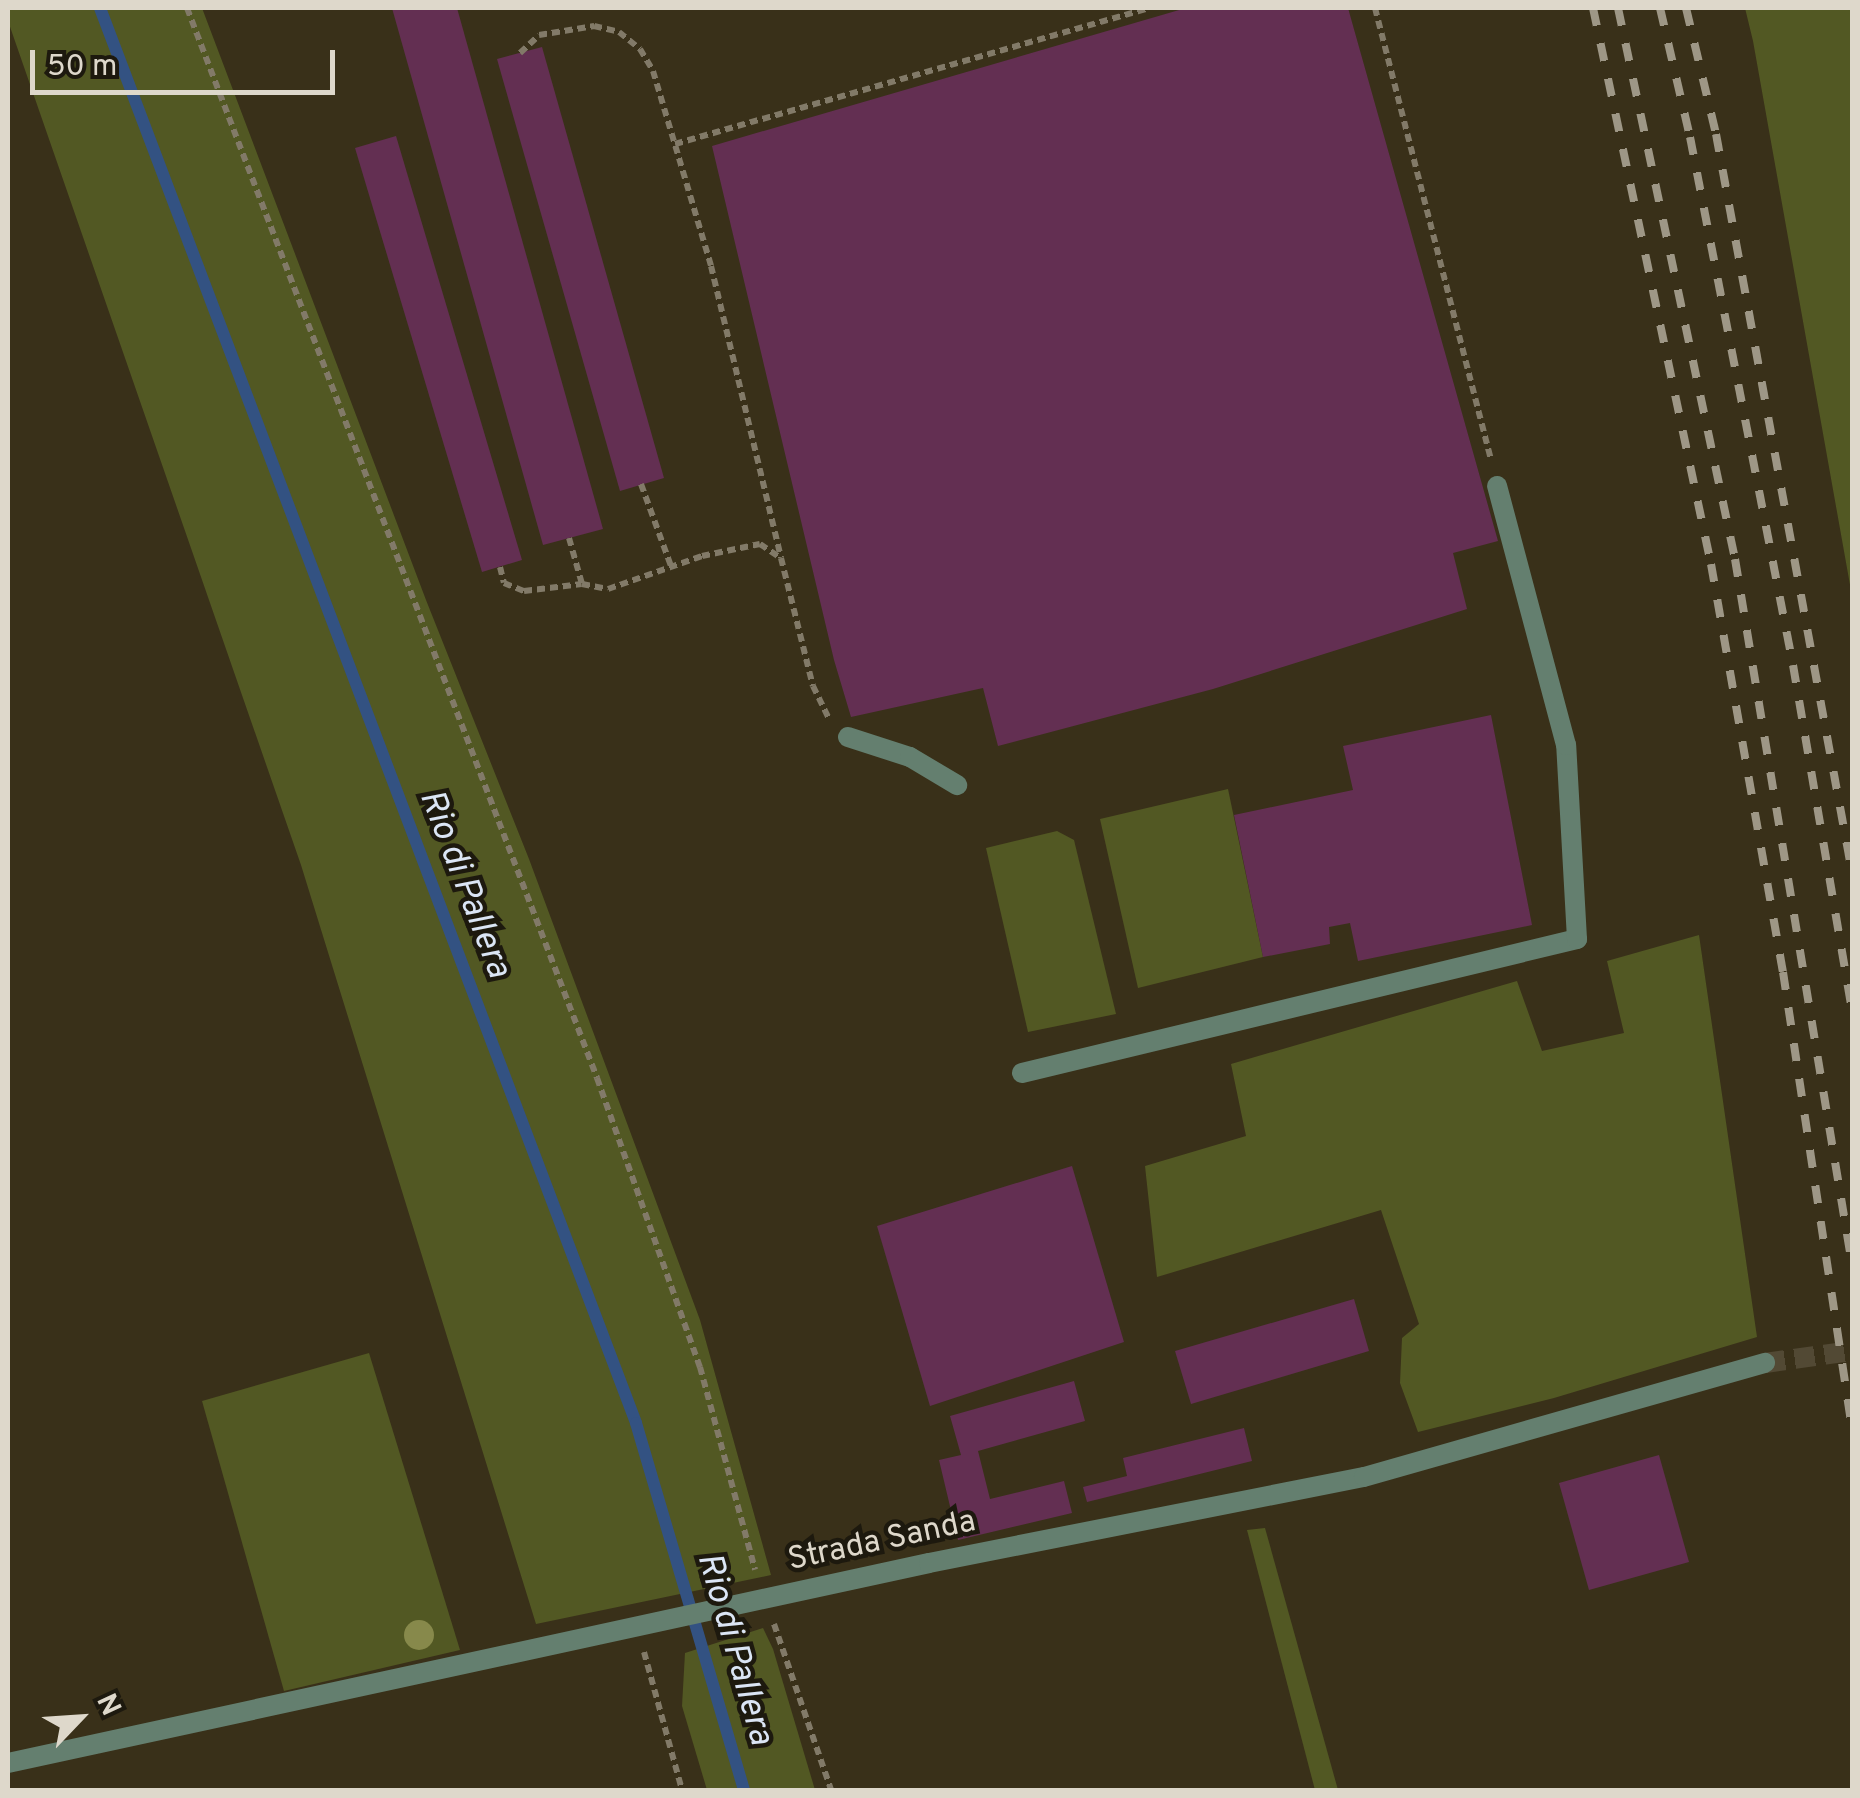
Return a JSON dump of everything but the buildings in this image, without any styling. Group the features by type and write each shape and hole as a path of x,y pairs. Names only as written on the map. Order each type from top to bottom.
{"street":[{"path":"1022,1073 1577,940 1566,745 1497,486"},
{"path":"848,737 910,757 957,784"},
{"name":"Strada Sanda","path":"8,1763 666,1619 1364,1476 1765,1363"}],"path":[{"path":"187,8 597,1078 700,1367 763,1599 831,1790"},
{"path":"676,144 1149,8"},
{"path":"1374,8 1497,486"},
{"path":"520,53 539,35 594,26 619,32 640,49 653,71 712,266 812,686 828,719 848,737"},
{"path":"642,484 672,566"},
{"path":"569,538 582,584"},
{"path":"500,566 504,583 524,591 582,584 608,589 672,566 760,544 782,558"},
{"path":"637,1626 682,1790"}],"green space":[{"path":"8,8 202,8 426,600 529,859 700,1320 771,1575 536,1624 301,865 8,21"},
{"path":"1745,8 1852,8 1852,596 1753,41"},
{"path":"1228,789 1263,957 1138,988 1100,819"},
{"path":"1057,831 1074,840 1116,1014 1028,1032 986,848"},
{"path":"1699,935 1757,1337 1554,1398 1418,1432 1400,1383 1402,1338 1419,1324 1381,1210 1157,1277 1145,1166 1246,1136 1231,1064 1517,981 1542,1051 1624,1033 1607,961"},
{"path":"369,1353 460,1650 284,1691 202,1401"},
{"path":"1265,1528 1338,1790 1315,1790 1247,1530"},
{"path":"763,1628 773,1649 815,1790 707,1790 682,1706 685,1653"}],"waterway":[{"name":"Rio di Pallera","path":"100,8 636,1423 744,1790"}],"tunnel":[{"path":"1765,1363 1852,1351"}],"railway":[{"path":"1593,8 1711,564 1783,972 1852,1426"},
{"path":"1618,8 1735,559 1852,1264"},
{"path":"1660,8 1690,137 1793,665 1852,1011"},
{"path":"1686,8 1716,134 1852,872"}]}
